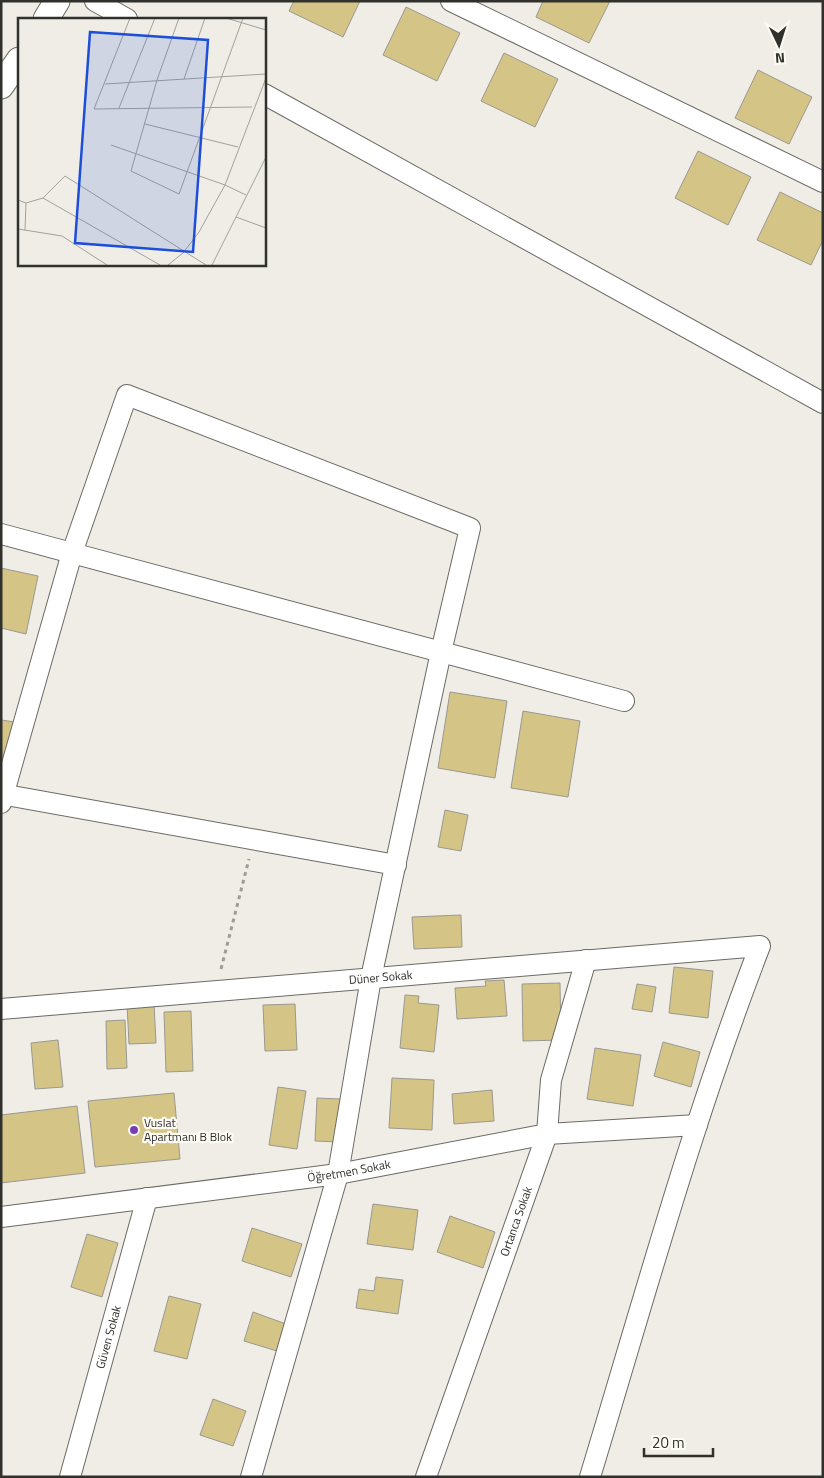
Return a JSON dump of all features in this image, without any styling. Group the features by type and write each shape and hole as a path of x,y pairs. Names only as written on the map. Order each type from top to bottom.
{"street":[{"path":"47,18 57,1"},
{"path":"95,1 125,18"},
{"path":"451,1 823,182"},
{"path":"1,86 18,61"},
{"path":"265,95 823,403"},
{"path":"251,1477 338,1174 371,978 396,864 441,652 470,528 127,395 72,553 2,797 396,864"},
{"path":"1,534 624,701"},
{"name":"Düner Sokak","path":"1,1009 760,946 725,1036 696,1125"},
{"name":"Ortanca Sokak","path":"426,1477 547,1134 551,1080 586,960"},
{"path":"590,1477 696,1125"},
{"name":"Öğretmen Sokak","path":"1,1217 338,1174 547,1134 696,1125"},
{"name":"Güven Sokak","path":"70,1477 147,1198"}],"path":[{"path":"216,991 254,839"}],"building":[{"path":"294,1 360,1 343,37 289,11"},
{"path":"543,1 610,1 589,43 536,17"},
{"path":"406,7 460,33 437,81 383,55"},
{"path":"504,53 558,79 535,127 481,101"},
{"path":"758,70 812,97 789,144 735,118"},
{"path":"698,151 751,177 728,225 675,198"},
{"path":"780,192 823,213 823,240 811,265 757,240"},
{"path":"1,568 38,576 26,634 1,628"},
{"path":"450,692 507,701 495,778 438,768"},
{"path":"523,711 580,721 568,797 511,788"},
{"path":"1,720 15,722 6,766 1,765"},
{"path":"445,810 468,815 461,851 438,847"},
{"path":"461,915 462,947 414,949 412,917"},
{"path":"674,967 713,971 708,1018 669,1013"},
{"path":"504,980 507,1016 457,1019 455,988 486,986 485,981"},
{"path":"560,983 561,1040 523,1041 522,984"},
{"path":"637,984 656,987 652,1012 632,1009"},
{"path":"405,995 419,996 418,1003 439,1005 434,1052 400,1048"},
{"path":"154,1003 156,1043 129,1044 127,1004"},
{"path":"295,1004 297,1050 265,1051 263,1005"},
{"path":"191,1011 193,1071 166,1072 164,1012"},
{"path":"125,1020 127,1068 107,1069 106,1021"},
{"path":"58,1040 63,1087 35,1089 31,1043"},
{"path":"663,1042 700,1052 691,1087 654,1076"},
{"path":"595,1048 641,1055 633,1106 587,1099"},
{"path":"392,1078 434,1080 432,1130 389,1128"},
{"path":"278,1087 306,1091 297,1149 269,1145"},
{"path":"492,1090 494,1121 454,1124 452,1094"},
{"name":"Vuslat Apartmanı B Blok","path":"174,1093 180,1159 95,1167 88,1101"},
{"path":"317,1098 341,1099 339,1142 315,1141"},
{"path":"77,1106 85,1173 1,1183 1,1115"},
{"path":"373,1204 418,1210 413,1250 367,1244"},
{"path":"450,1216 495,1232 483,1268 437,1252"},
{"path":"252,1228 302,1244 291,1277 242,1261"},
{"path":"87,1234 118,1243 102,1297 71,1287"},
{"path":"376,1277 403,1280 398,1314 356,1308 359,1289 374,1291"},
{"path":"169,1296 201,1304 187,1359 154,1351"},
{"path":"253,1312 286,1324 277,1351 244,1341"},
{"path":"213,1399 246,1411 233,1446 200,1435"}],"place":[{"name":"Vuslat Apartmanı B Blok","path":"134,1130"}]}
